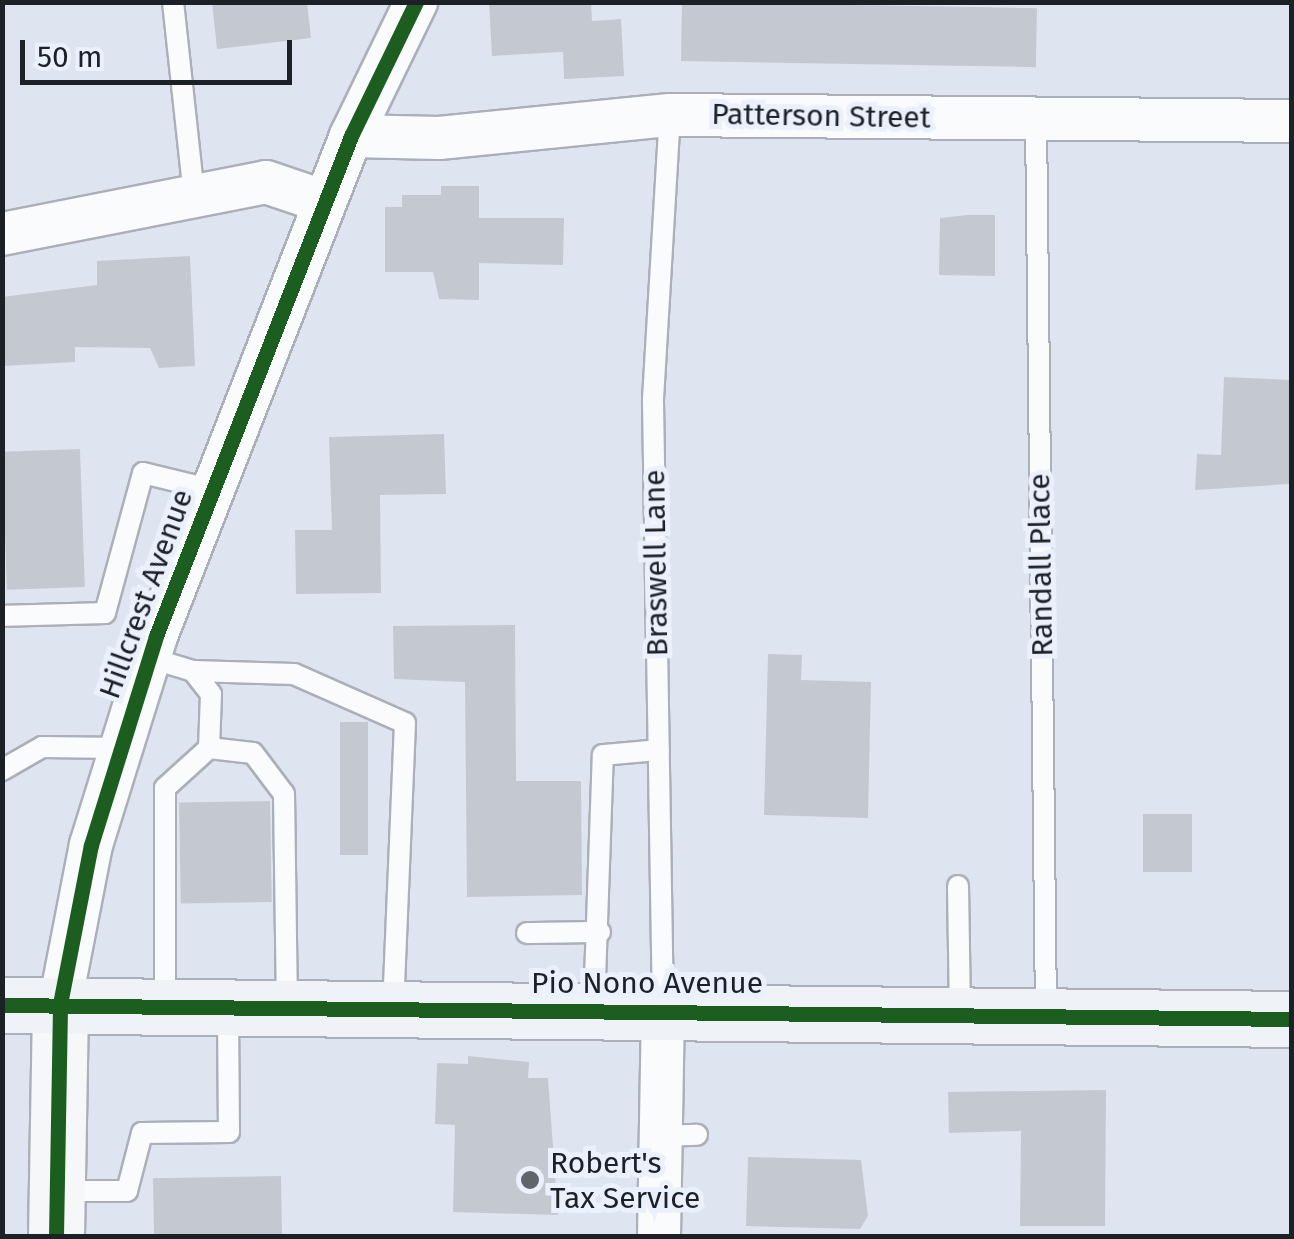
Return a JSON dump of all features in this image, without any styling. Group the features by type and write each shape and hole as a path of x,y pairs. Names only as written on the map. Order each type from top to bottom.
{"main road":[{"name":"Pio Nono Avenue","path":"2,1005 1046,1012 1292,1020"}],"street":[{"name":"Hillcrest Avenue","path":"56,1214 60,1004 121,748 150,658 325,202 416,2"},
{"name":"Patterson Street","path":"352,136 439,138 670,114 1292,121"},
{"path":"2,234 266,182 325,202"},
{"path":"658,1236 679,1135 662,1011"}],"lane":[{"path":"173,2 194,195"},
{"name":"Braswell Lane","path":"662,1011 653,399 670,114"},
{"name":"Randall Place","path":"1036,118 1046,1012"},
{"path":"2,616 104,612 143,473 213,490"},
{"path":"150,658 193,671 294,674 405,723 393,1008"},
{"path":"165,1006 165,788 209,748 211,694 193,671"},
{"path":"2,770 42,747 121,748"},
{"path":"209,748 253,753 284,794 286,1007"},
{"path":"594,1010 600,932 603,755 658,750"},
{"path":"958,886 960,1012"},
{"path":"527,933 600,932"},
{"path":"56,1214 128,1192 142,1133 229,1132 228,1006"}],"building":[{"path":"212,2 307,2 311,38 217,49"},
{"path":"489,2 591,2 592,21 621,19 624,76 564,79 563,52 492,56"},
{"path":"682,2 1037,8 1036,67 681,61"},
{"path":"441,186 479,186 479,218 564,218 563,265 479,263 479,300 439,299 433,272 385,272 385,207 402,207 402,195 441,195"},
{"path":"995,215 995,276 939,275 940,218"},
{"path":"190,256 195,366 159,368 150,348 75,347 75,362 2,366 2,297 97,285 97,261"},
{"path":"1224,377 1292,380 1290,484 1195,490 1197,454 1221,455"},
{"path":"444,434 446,494 380,495 381,593 296,594 295,530 332,530 329,437"},
{"path":"80,449 85,587 7,590 2,452"},
{"path":"515,625 516,781 581,781 582,895 467,897 465,682 394,679 393,626"},
{"path":"768,654 802,655 801,680 871,682 868,818 764,815"},
{"path":"340,722 368,722 368,855 340,855"},
{"path":"270,801 272,902 181,904 179,803"},
{"path":"1143,814 1192,814 1192,872 1143,872"},
{"path":"468,1056 529,1062 528,1078 548,1078 558,1215 453,1212 455,1125 435,1124 437,1063 468,1064"},
{"path":"1106,1090 1105,1226 1020,1226 1021,1131 949,1133 948,1092"},
{"path":"748,1157 861,1160 868,1216 860,1229 746,1226"},
{"path":"281,1176 282,1236 154,1236 153,1178"}],"cycle path":[{"path":"56,1236 60,1004 91,845 156,636 351,136 416,2"},
{"path":"2,1005 1292,1019"}],"place":[{"name":"Robert's Tax Service","path":"530,1180"}]}
